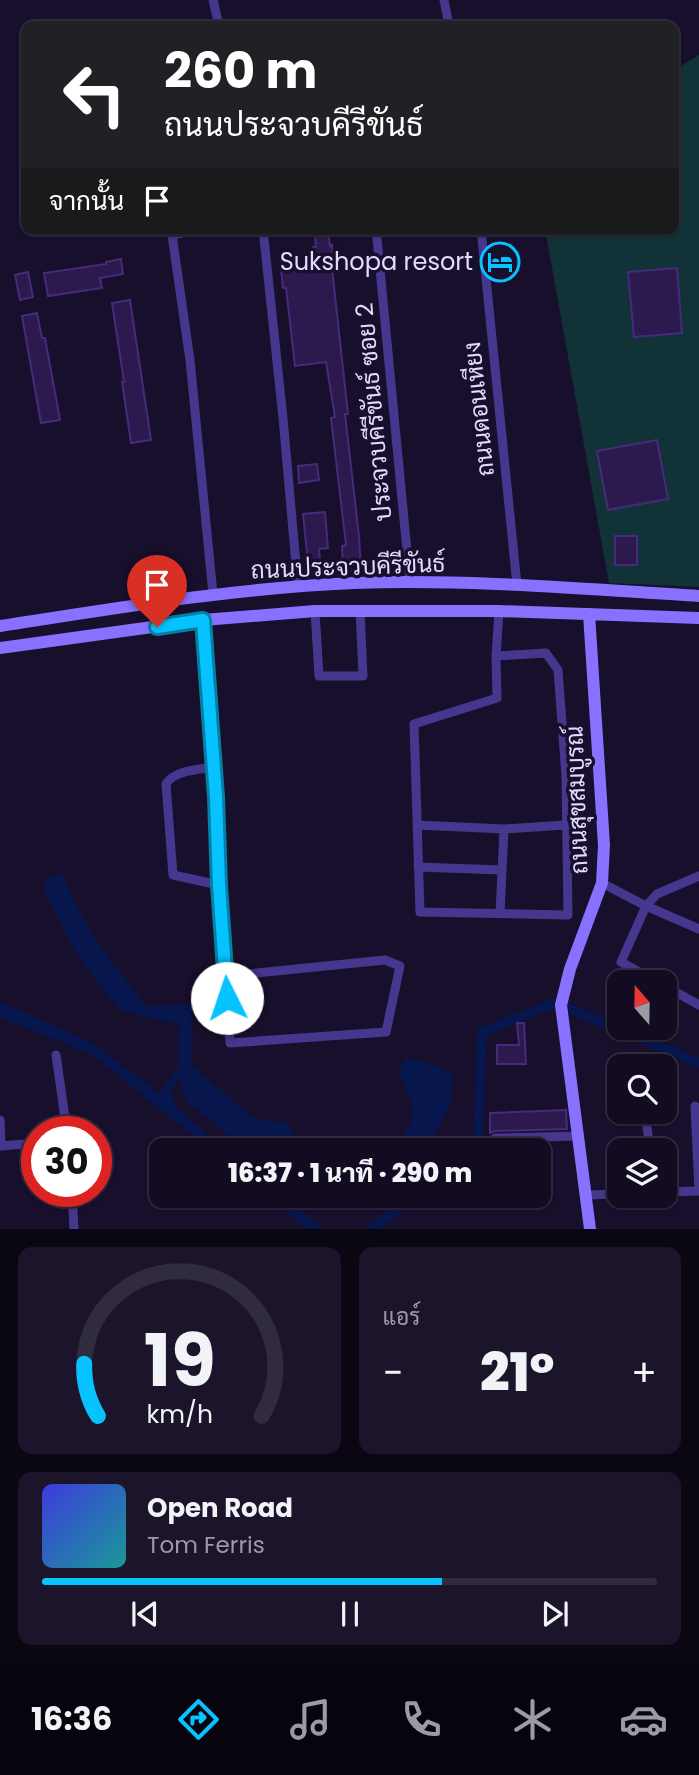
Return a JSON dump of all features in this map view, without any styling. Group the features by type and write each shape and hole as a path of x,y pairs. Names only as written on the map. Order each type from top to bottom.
{"main road":[{"name":"ถนนประจวบคีรีขันธ์","path":"0,626 213,594 410,582 517,585 699,596"},
{"name":"ถนนประจวบคีรีขันธ์","path":"0,648 203,620 315,611 499,611 699,618"},
{"name":"ถนนสุขสมบูรณ์","path":"589,614 604,845 602,883 570,970 561,1005 590,1229"}],"street":[{"path":"213,0 218,21"},
{"path":"444,0 448,21"},
{"path":"172,235 190,360 213,594"},
{"path":"264,235 298,587"},
{"name":"ถนนดอนเหียง","path":"482,235 517,585"},
{"name":"ประจวบคีรีขันธ์ ซอย 2","path":"377,238 410,582"},
{"path":"315,611 318,676 363,676 360,611"},
{"path":"496,656 546,653 558,670 566,776 568,915 420,912 414,724 497,698 496,656 499,611"},
{"path":"203,620 230,1043 386,1032 400,966 385,960 226,976"},
{"path":"214,767 178,774 171,777 166,784 173,875 219,885"},
{"path":"417,825 503,829 566,825"},
{"path":"500,913 503,829"},
{"path":"418,866 502,870"},
{"path":"635,970 621,962 646,906 657,894 699,876"},
{"path":"602,883 699,929"},
{"path":"677,993 699,1005"},
{"path":"56,1055 65,1116"},
{"path":"677,1192 699,1191 695,1106"},
{"path":"0,1119 1,1146 21,1144"},
{"path":"495,1138 579,1136"},
{"path":"587,1195 607,1194"},
{"path":"73,1207 75,1229"}],"green space":[{"path":"699,55 699,587 609,583 546,235 679,235 679,67"}],"shaded area":[{"path":"62,873 74,901 98,943 146,1006 192,1004 191,1065 253,1118 287,1123 294,1138 232,1138 185,1100 179,1078 170,1092 178,1109 213,1138 196,1138 91,1054 0,1018 0,1001 94,1044 159,1093 178,1067 179,1024 119,1009 69,940 43,888 50,877"},
{"path":"406,1058 430,1064 452,1075 449,1105 432,1138 401,1138 409,1128 413,1106 398,1071"},
{"path":"282,1208 299,1208 324,1229 307,1229"}],"building":[{"path":"315,235 329,235 330,246 332,245 331,259 348,414 345,414 359,536 361,570 343,572 342,546 346,545 331,418 335,417 326,362 295,366 286,288 283,288 281,270 315,266 313,247 316,247"},
{"path":"121,259 123,274 100,278 102,288 48,296 44,273 106,264"},
{"path":"677,268 682,333 634,337 628,272"},
{"path":"28,272 33,297 20,300 15,275"},
{"path":"130,300 151,440 131,443 112,303"},
{"path":"37,313 42,338 45,338 60,420 41,423 22,316"},
{"path":"657,440 668,499 608,510 597,451"},
{"path":"317,464 319,480 299,483 298,466"},
{"path":"325,512 328,548 319,549 321,573 309,574 303,514"},
{"path":"615,536 637,536 637,565 615,565"},
{"path":"517,1023 524,1023 526,1064 497,1064 497,1045 519,1045"},
{"path":"566,1110 567,1129 490,1133 490,1113"}],"waterway":[{"path":"478,1138 482,1032 552,1004 561,1005 699,1063"},
{"path":"370,1229 400,1208"}],"place":[{"name":"Sukshopa resort","path":"500,262"}],"route":[{"path":"157,627 203,620 227,998"}]}
